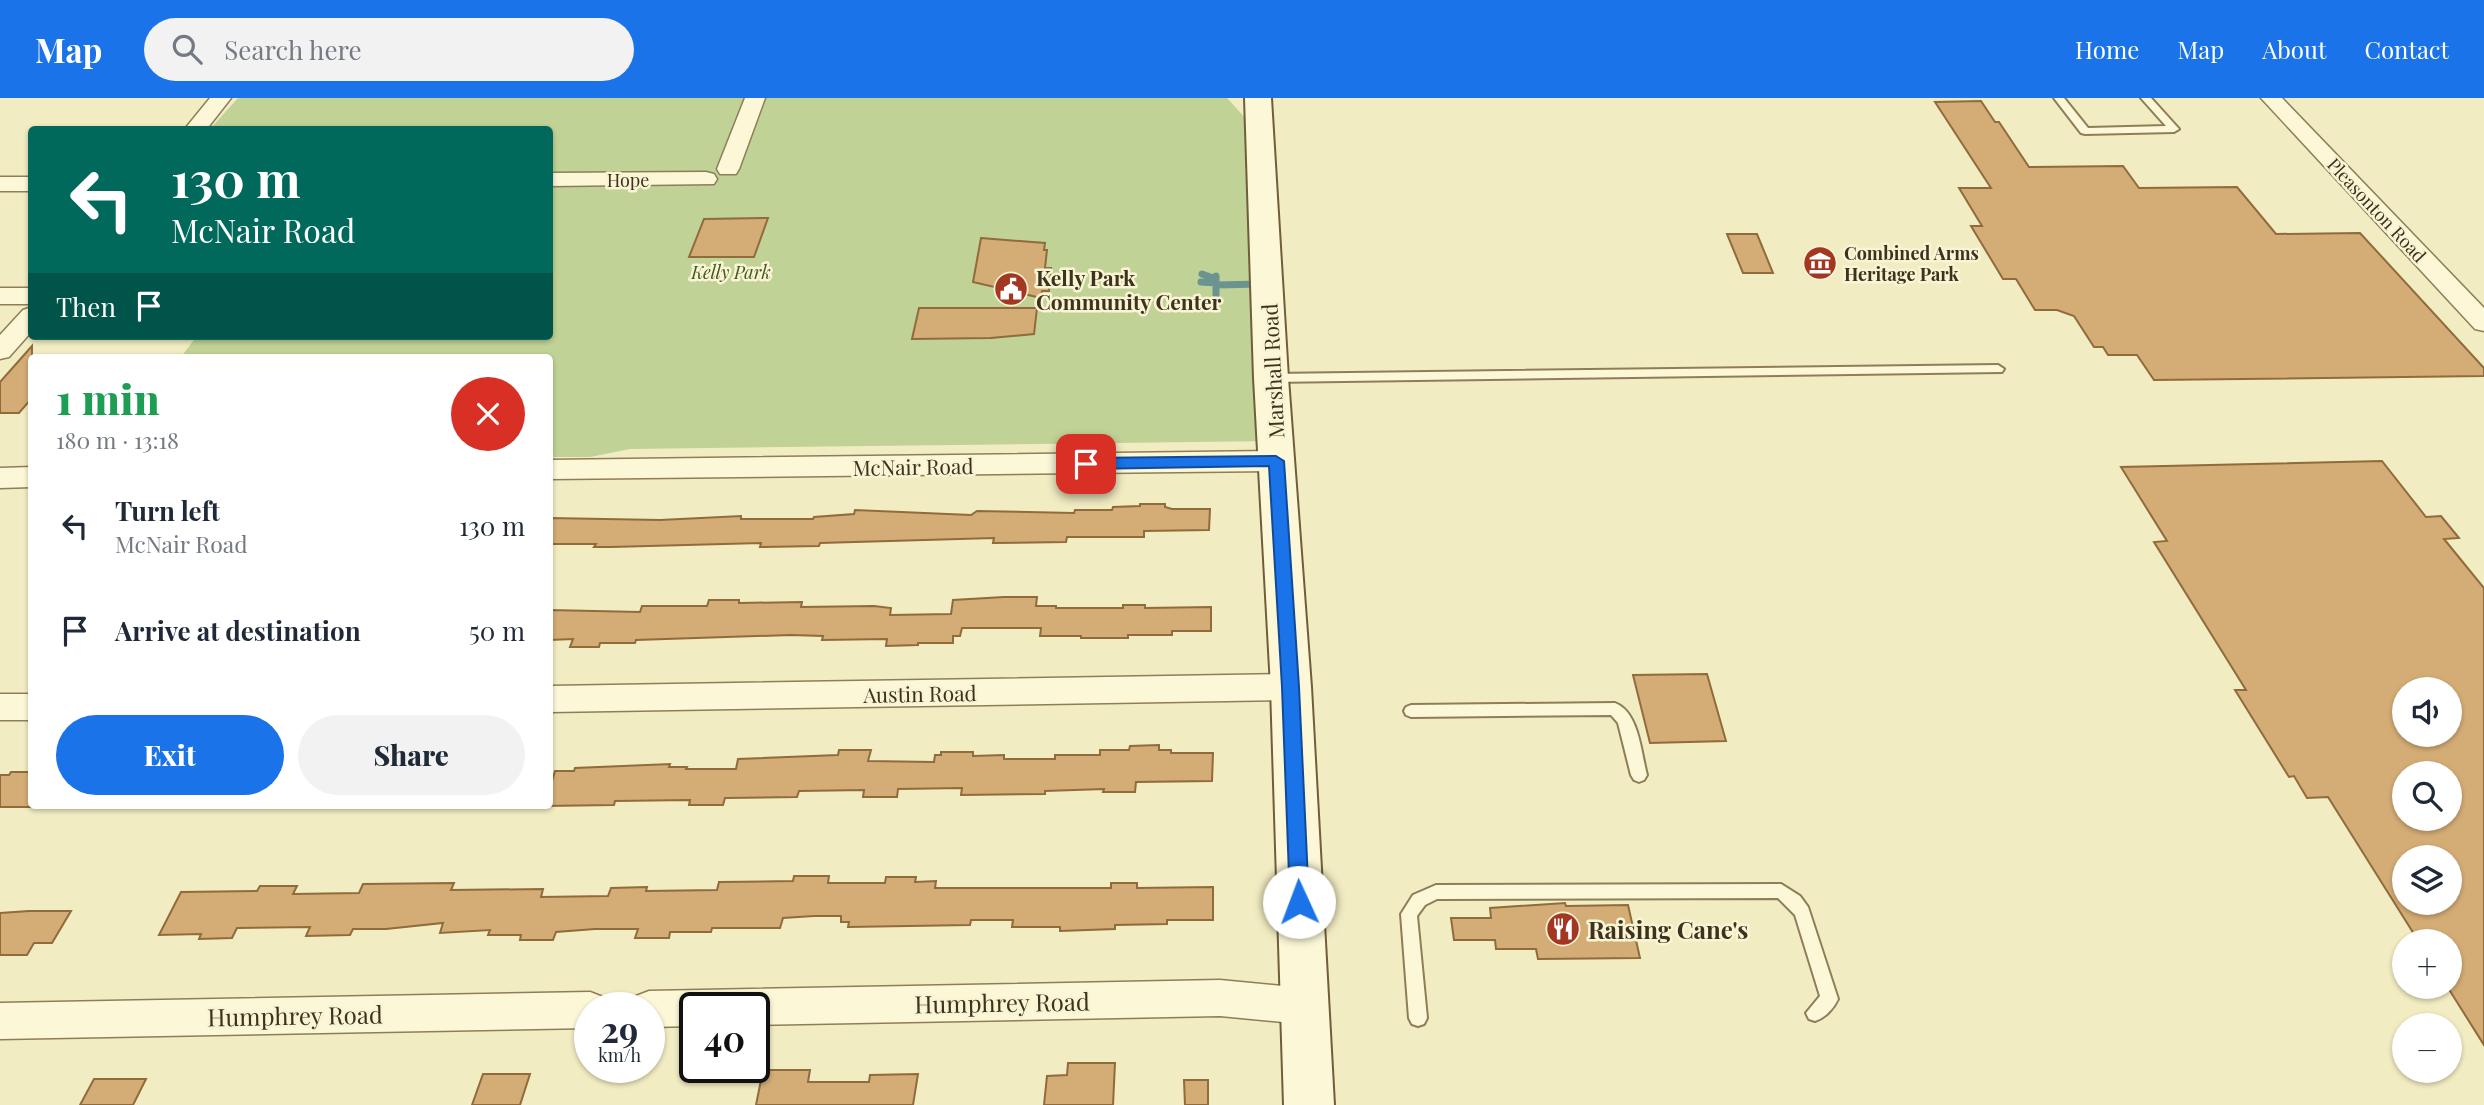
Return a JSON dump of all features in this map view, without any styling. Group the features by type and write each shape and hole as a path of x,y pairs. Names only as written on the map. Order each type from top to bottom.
{"street":[{"path":"197,126 221,98"},
{"path":"728,169 755,98"},
{"name":"Marshall Road","path":"1258,98 1271,378 1291,687 1309,1105"},
{"name":"Pleasonton Road","path":"2271,98 2484,323"},
{"name":"Hope","path":"553,180 706,179"},
{"path":"0,184 28,184"},
{"path":"0,296 28,296"},
{"path":"0,351 28,320"},
{"name":"McNair Road","path":"553,470 1276,461"},
{"path":"0,478 28,477"},
{"name":"Austin Road","path":"553,699 1291,687"},
{"path":"0,707 28,707"},
{"name":"Humphrey Road","path":"770,1007 1220,998 1303,1006"},
{"name":"Humphrey Road","path":"0,1021 574,1010"}],"lane":[{"path":"2059,98 2085,131 2174,129 2146,98"},
{"path":"1271,378 1998,369"},
{"path":"1411,711 1615,709 1625,720 1639,775"},
{"path":"1418,1018 1409,914 1419,900 1436,892 1780,891 1794,901 1802,912 1829,999 1815,1013"}],"green space":[{"name":"Kelly Park","path":"238,98 1227,98 1261,135 1276,441 630,449 590,457 553,457 553,354 183,354 194,340 553,340 553,126 213,126"}],"building":[{"path":"1981,101 1995,122 1999,122 2029,167 2123,166 2139,188 2237,187 2276,234 2360,233 2484,368 2484,376 2154,380 2137,355 2108,355 2103,347 2094,347 2074,316 2057,310 2035,310 2016,279 2003,279 1971,226 1982,226 1959,188 1991,188 1935,102"},
{"path":"768,218 754,257 689,257 704,219"},
{"path":"1727,234 1757,234 1773,273 1743,273"},
{"path":"981,238 1045,243 1045,268 1051,268 1049,291 1042,291 1041,298 973,282"},
{"path":"919,308 1037,308 1034,334 991,338 912,339"},
{"path":"32,346 32,354 28,354 28,403 19,413 0,413 0,382"},
{"path":"2382,461 2426,517 2441,516 2459,538 2444,539 2484,588 2484,1045 2455,999 2462,999 2462,929 2411,929 2402,915 2462,915 2462,845 2392,845 2392,899 2328,797 2307,798 2294,776 2289,777 2235,690 2246,690 2154,542 2167,541 2121,467"},
{"path":"1165,504 1165,507 1172,509 1210,509 1209,530 1144,531 1144,537 1067,537 1066,542 993,543 994,538 760,547 761,543 611,547 594,547 596,544 553,544 553,518 660,520 741,516 741,519 813,519 854,514 855,510 971,515 977,511 1074,513 1075,510 1112,510 1113,507"},
{"path":"1037,597 1036,606 1056,608 1123,608 1123,605 1145,605 1145,608 1211,607 1211,631 1172,631 1172,635 1128,635 1128,638 1081,638 1040,636 1041,628 962,628 960,636 953,636 953,643 886,646 887,639 822,640 823,636 791,635 636,640 635,643 600,643 599,647 570,647 573,639 553,640 553,610 640,612 642,606 707,606 709,600 739,600 739,603 802,602 801,607 874,606 891,608 890,615 951,614 953,600"},
{"path":"1707,674 1726,741 1650,743 1633,675"},
{"path":"1159,745 1159,750 1171,750 1171,753 1213,753 1212,781 1136,782 1135,792 1103,792 1104,789 1045,791 1045,794 961,795 962,788 898,789 897,797 863,797 864,790 799,791 797,797 725,798 723,805 689,805 690,800 615,801 614,805 553,806 555,771 574,771 575,768 670,764 669,767 687,767 686,769 736,769 738,759 838,755 839,750 871,750 868,761 934,762 935,755 941,755 941,752 973,752 973,756 1004,755 1004,759 1055,759 1055,755 1100,755 1100,750 1129,750 1130,746"},
{"path":"11,772 28,772 28,807 0,807 0,775 9,775"},
{"path":"794,876 829,876 828,883 885,883 886,877 916,877 915,882 936,881 935,888 1111,888 1111,883 1137,883 1137,888 1213,887 1213,920 1167,920 1167,924 1115,925 1115,929 1060,931 1060,927 1012,927 1013,920 971,920 970,925 848,927 849,922 841,922 841,916 814,916 783,918 780,928 712,928 711,932 670,932 669,938 635,938 638,929 595,929 556,932 553,940 520,940 521,935 488,935 490,930 440,933 443,923 386,929 353,929 350,935 306,936 310,927 237,928 232,938 199,939 201,934 159,935 181,892 257,891 260,886 297,886 293,894 359,893 363,884 454,883 451,890 543,889 541,897 608,896 611,888 647,887 646,891 717,890 719,882 793,881"},
{"name":"Raising Cane's","path":"1565,903 1566,906 1628,905 1640,958 1538,959 1536,949 1496,949 1495,940 1454,940 1451,918 1491,918 1490,908"},
{"path":"71,911 52,943 34,943 27,955 0,955 0,913"},
{"path":"1068,1063 1115,1063 1113,1105 1044,1105 1047,1076 1067,1075"},
{"path":"770,1070 810,1070 808,1082 869,1082 870,1075 918,1074 913,1105 756,1105 760,1083 770,1083"},
{"path":"483,1074 530,1074 520,1105 472,1105"},
{"path":"94,1079 146,1079 133,1105 80,1105"},
{"path":"1184,1080 1208,1080 1208,1105 1185,1105"}],"waterway":[{"path":"1202,274 1216,279"},
{"path":"1201,282 1216,283"},
{"path":"1216,285 1262,284"},
{"path":"1216,285 1216,295"}],"place":[{"name":"Combined Arms Heritage Park","path":"1820,263"},
{"name":"Kelly Park Community Center","path":"1011,289"},
{"name":"Raising Cane's","path":"1563,929"}],"route":[{"path":"1086,464 1276,461 1291,687 1299,902"}]}
